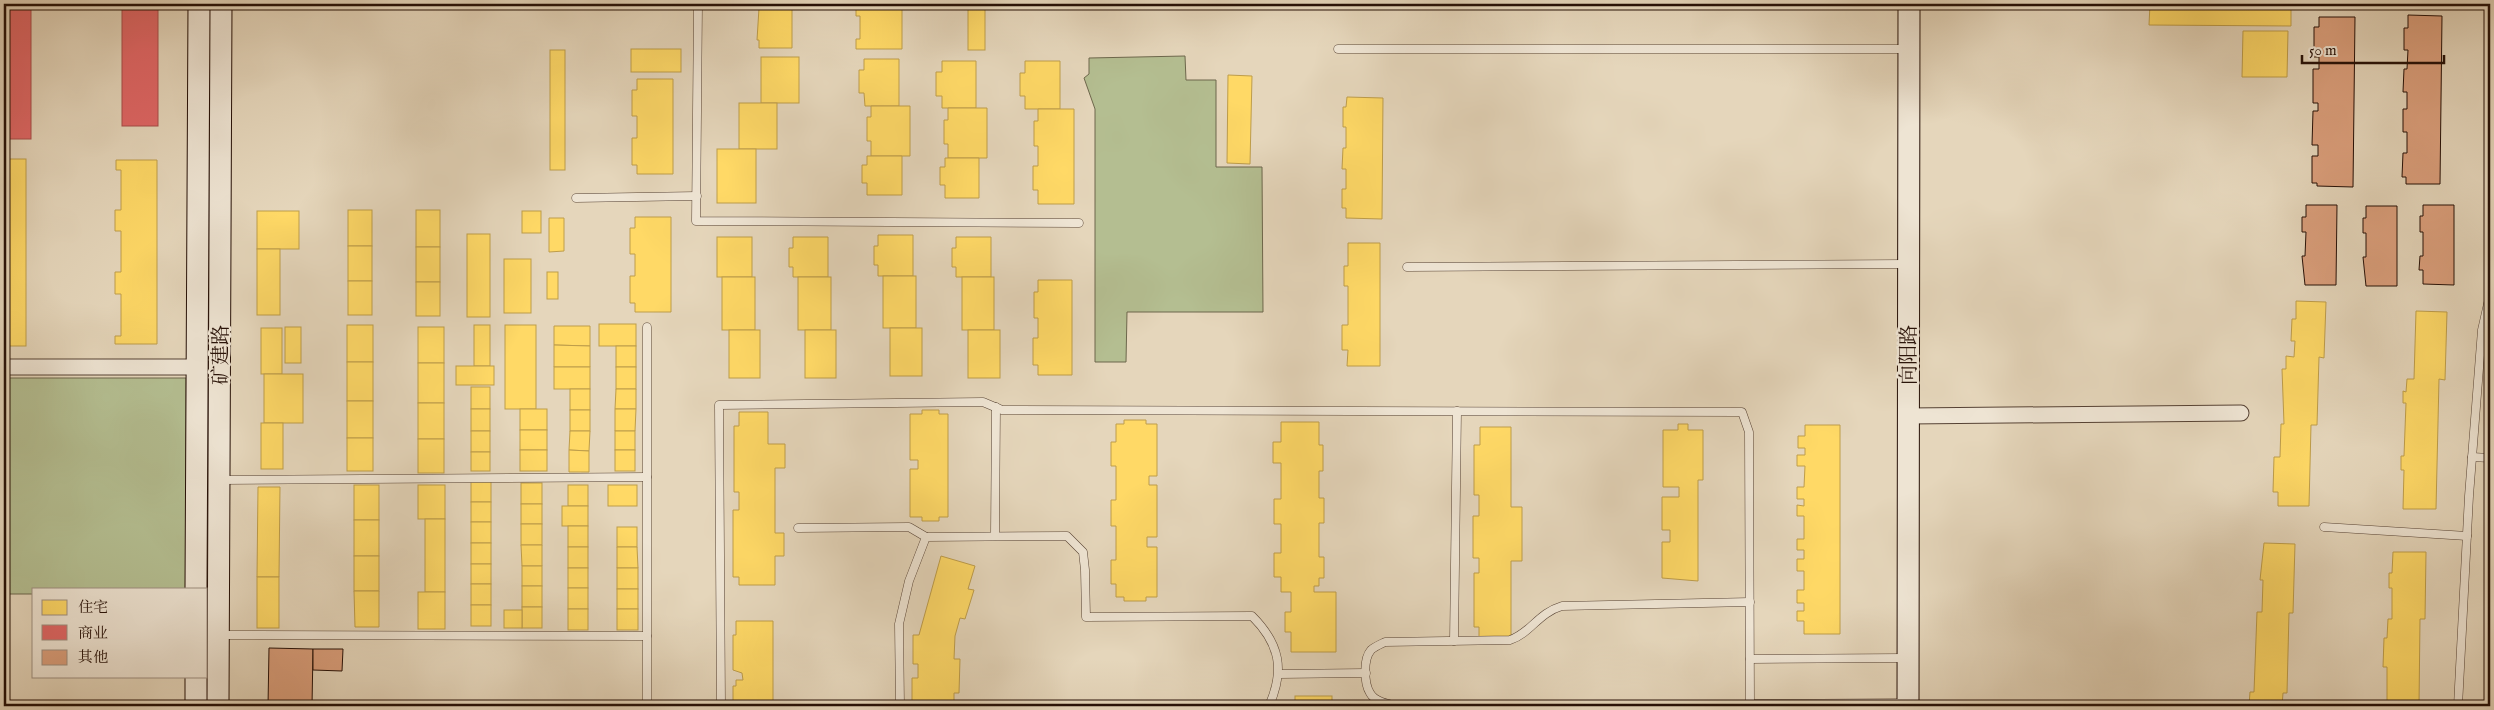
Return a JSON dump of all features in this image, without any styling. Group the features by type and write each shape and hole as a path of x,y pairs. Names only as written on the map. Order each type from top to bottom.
{"street":[{"name":"矿建路","path":"196,588 199,4"},
{"name":"矿建路","path":"218,706 221,4"},
{"name":"向阳路","path":"1908,4 1908,705"},
{"path":"4,367 198,367"},
{"path":"1908,416 2241,413"},
{"path":"196,678 196,706"}],"lane":[{"path":"698,4 696,221 1079,223"},
{"path":"1338,49 1908,49"},
{"path":"576,198 696,196"},
{"path":"1407,267 1908,264"},
{"path":"2458,706 2472,457 2482,330 2490,295"},
{"path":"647,327 647,706"},
{"path":"721,706 719,405 983,402 1002,410 1742,412 1749,432 1750,705 1908,705"},
{"path":"995,536 996,407"},
{"path":"1454,641 1456,411"},
{"path":"2472,457 2490,458"},
{"path":"219,480 647,477"},
{"path":"798,528 909,527 926,536 1067,536 1082,552 1085,570 1086,617 1252,616 1266,629 1274,645 1278,681 1269,706"},
{"path":"2324,527 2467,536"},
{"path":"900,706 899,624 909,581 926,536"},
{"path":"1398,706 1380,701 1370,693 1366,673 1368,656 1372,650 1385,642 1510,640 1521,636 1548,610 1562,606 1750,602"},
{"path":"218,635 647,636"},
{"path":"1750,658 1908,658"},
{"path":"1278,674 1366,673"}],"green space":[{"path":"1185,56 1186,80 1216,80 1216,167 1262,167 1263,312 1127,312 1126,362 1095,362 1095,109 1084,78 1089,74 1089,58"},
{"path":"4,378 186,378 186,588 32,588 32,594 4,594"}],"building: 住宅":[{"path":"757,4 792,4 792,48 759,48 759,40 757,40 759,8 757,8"},
{"path":"856,4 902,4 902,49 856,49 856,39 860,39 860,16 856,16"},
{"path":"968,4 985,4 985,50 968,50"},
{"path":"2150,4 2291,4 2291,26 2149,25"},
{"path":"2243,31 2288,31 2287,77 2242,77"},
{"path":"631,49 681,49 681,72 631,72"},
{"path":"550,50 565,50 565,170 550,170"},
{"path":"761,57 799,57 799,103 761,103"},
{"path":"864,59 899,59 899,106 865,106 864,93 859,93 859,70 864,70"},
{"path":"942,61 976,61 976,108 942,108 942,96 936,96 936,72 942,72"},
{"path":"1025,61 1060,61 1060,109 1025,109 1025,96 1020,96 1020,73 1025,73"},
{"path":"1228,75 1252,76 1250,164 1227,163"},
{"path":"637,79 673,79 673,174 637,174 637,165 632,165 632,138 637,138 637,116 632,116 632,90 637,90"},
{"path":"1347,97 1383,98 1382,219 1346,218 1346,208 1342,208 1342,189 1346,189 1346,169 1342,169 1343,148 1346,148 1346,127 1343,127 1343,107 1346,107"},
{"path":"739,103 777,103 777,149 739,149"},
{"path":"871,106 910,106 910,156 871,156 871,141 867,141 867,117 871,117"},
{"path":"948,108 987,108 987,158 948,158 948,144 944,144 944,120 948,120"},
{"path":"1038,109 1074,109 1074,204 1038,204 1038,190 1033,190 1033,166 1038,166 1038,146 1034,146 1034,121 1038,121"},
{"path":"717,149 756,149 756,203 717,203"},
{"path":"867,156 902,156 902,195 867,195 867,183 862,183 862,165 867,165"},
{"path":"945,158 979,158 979,198 945,198 945,185 940,185 940,167 945,167"},
{"path":"4,159 26,159 26,346 4,346"},
{"path":"116,160 157,160 157,344 115,344 115,336 121,336 121,294 115,294 115,272 121,272 121,231 115,231 115,210 121,210 121,170 116,170"},
{"path":"348,210 372,210 372,246 348,246"},
{"path":"416,210 440,210 440,247 416,247"},
{"path":"257,211 299,211 299,249 257,249"},
{"path":"522,211 541,211 541,233 522,233"},
{"path":"635,217 671,217 671,312 635,312 635,303 630,303 630,276 635,276 635,254 630,254 630,228 635,228"},
{"path":"549,218 564,218 564,251 549,252"},
{"path":"467,234 490,234 490,317 467,317"},
{"path":"878,235 913,235 913,276 878,276 878,265 874,265 874,246 878,246"},
{"path":"717,237 752,237 752,277 717,277"},
{"path":"793,237 828,237 828,277 793,277 793,267 789,267 789,248 793,248"},
{"path":"956,237 991,237 991,277 956,277 956,267 952,267 952,248 956,248"},
{"path":"1348,243 1380,243 1380,366 1347,366 1348,350 1342,350 1342,325 1348,325 1348,286 1344,286 1344,266 1348,266"},
{"path":"348,246 372,246 372,281 348,281"},
{"path":"416,247 440,247 440,282 416,282"},
{"path":"257,249 280,249 280,315 257,315"},
{"path":"504,259 531,259 531,313 504,313"},
{"path":"547,272 558,272 558,299 547,299"},
{"path":"883,276 916,276 916,328 883,328"},
{"path":"722,277 755,277 755,330 722,330"},
{"path":"798,277 831,277 831,330 798,330"},
{"path":"962,277 994,277 994,330 962,330"},
{"path":"1038,280 1072,280 1072,375 1038,375 1038,365 1033,365 1033,338 1038,338 1038,318 1034,318 1034,292 1038,292"},
{"path":"348,281 372,281 372,315 348,315"},
{"path":"416,282 440,282 440,316 416,316"},
{"path":"2296,301 2326,302 2324,358 2319,357 2317,425 2311,425 2309,506 2278,506 2278,492 2273,492 2274,457 2280,457 2281,424 2284,424 2282,369 2286,369 2286,356 2294,357 2295,341 2291,341 2292,319 2296,319"},
{"path":"2416,311 2447,312 2445,380 2439,379 2436,509 2403,509 2404,470 2401,470 2401,456 2404,456 2406,403 2403,403 2403,391 2406,392 2407,379 2414,379"},
{"path":"599,324 636,324 636,346 599,346"},
{"path":"347,325 373,325 373,362 347,362"},
{"path":"474,325 490,325 490,366 474,366"},
{"path":"505,325 536,325 536,409 505,409"},
{"path":"554,326 590,326 590,346 554,345"},
{"path":"285,327 301,327 301,363 285,363"},
{"path":"418,327 444,327 444,363 418,363"},
{"path":"261,328 282,328 282,374 261,374"},
{"path":"890,328 922,328 922,376 890,376"},
{"path":"729,330 760,330 760,378 729,378"},
{"path":"805,330 836,330 836,378 805,378"},
{"path":"968,330 1000,330 1000,378 968,378"},
{"path":"554,345 590,346 590,367 554,367"},
{"path":"616,346 636,346 636,367 616,367"},
{"path":"347,362 373,362 373,401 347,401"},
{"path":"418,363 444,363 444,403 418,403"},
{"path":"456,366 494,366 494,385 456,385"},
{"path":"554,367 590,367 590,389 554,389"},
{"path":"616,367 636,367 636,389 616,389"},
{"path":"264,374 303,374 303,423 264,423"},
{"path":"471,387 490,387 490,409 471,409"},
{"path":"570,389 590,389 590,410 570,410"},
{"path":"616,389 636,389 636,409 615,409"},
{"path":"347,401 373,401 373,438 347,438"},
{"path":"418,403 444,403 444,439 418,439"},
{"path":"471,409 490,409 490,431 471,431"},
{"path":"520,409 547,409 547,430 520,430"},
{"path":"615,409 636,409 635,431 615,431"},
{"path":"570,410 590,410 590,431 570,431"},
{"path":"922,410 939,410 939,414 948,414 948,517 939,517 939,521 922,521 922,517 910,517 910,469 918,469 918,460 910,460 910,414 922,414"},
{"path":"739,412 768,412 768,444 785,444 785,468 775,468 775,533 784,533 784,556 775,556 775,585 739,585 739,577 733,577 733,510 739,510 739,492 734,492 734,426 739,426"},
{"path":"1124,420 1146,420 1146,424 1157,424 1157,476 1149,476 1149,485 1157,485 1157,537 1147,537 1147,547 1157,547 1157,597 1146,597 1146,601 1124,601 1124,597 1116,597 1116,584 1111,584 1111,560 1116,560 1116,526 1111,526 1111,500 1116,500 1116,466 1111,466 1111,442 1116,442 1116,424 1124,424"},
{"path":"1281,422 1319,422 1319,445 1323,445 1323,471 1319,471 1319,498 1324,498 1324,523 1319,523 1319,557 1324,557 1324,578 1319,578 1319,586 1314,586 1314,592 1336,592 1336,652 1291,652 1291,632 1285,632 1285,612 1291,612 1291,592 1281,592 1281,577 1274,577 1274,553 1281,553 1281,524 1274,524 1274,499 1281,499 1281,463 1273,463 1273,442 1281,442"},
{"path":"261,423 283,423 283,469 261,469"},
{"path":"1678,424 1688,424 1688,430 1703,430 1703,480 1698,480 1698,581 1662,578 1662,542 1670,542 1670,530 1662,530 1662,497 1679,497 1679,487 1663,487 1663,430 1678,430"},
{"path":"1805,425 1840,425 1840,634 1804,634 1804,621 1797,621 1797,611 1804,611 1804,603 1797,603 1797,590 1804,590 1804,571 1797,571 1797,559 1804,559 1804,550 1797,550 1797,539 1804,539 1804,516 1797,516 1797,505 1804,506 1804,499 1797,499 1797,487 1804,487 1805,466 1797,466 1797,455 1805,455 1805,448 1798,448 1798,436 1805,436"},
{"path":"1480,427 1511,427 1511,507 1522,507 1522,561 1511,561 1511,638 1479,638 1479,627 1474,627 1474,573 1479,573 1479,558 1473,558 1473,516 1479,516 1479,495 1474,495 1474,445 1480,445"},
{"path":"520,430 547,430 547,450 520,450"},
{"path":"471,431 490,431 490,452 471,452"},
{"path":"570,431 590,431 589,451 569,450"},
{"path":"615,431 635,431 635,450 615,450"},
{"path":"347,438 373,438 373,471 347,471"},
{"path":"418,439 444,439 444,473 418,473"},
{"path":"520,450 547,450 547,471 520,471"},
{"path":"569,450 589,451 589,472 569,472"},
{"path":"615,450 635,450 635,471 615,471"},
{"path":"471,452 490,452 490,471 471,471"},
{"path":"471,481 491,481 491,502 471,502"},
{"path":"521,483 542,483 542,504 521,504"},
{"path":"354,485 379,485 379,520 354,520"},
{"path":"418,485 445,485 445,519 418,519"},
{"path":"568,485 588,485 588,506 568,506"},
{"path":"608,485 637,485 637,506 608,506"},
{"path":"258,487 280,487 279,577 257,577"},
{"path":"471,502 491,502 491,522 471,522"},
{"path":"521,504 542,504 542,524 521,524"},
{"path":"562,506 588,506 588,526 562,526"},
{"path":"425,519 445,519 445,592 425,592"},
{"path":"354,520 379,520 379,556 354,556"},
{"path":"471,522 491,522 491,543 471,543"},
{"path":"521,524 542,524 542,545 521,545"},
{"path":"568,526 588,526 588,547 568,547"},
{"path":"617,527 637,527 637,547 617,547"},
{"path":"471,543 491,543 491,564 471,564"},
{"path":"2264,543 2295,544 2293,613 2289,613 2287,693 2283,693 2282,706 2249,706 2250,692 2254,692 2257,612 2262,612 2263,580 2260,580"},
{"path":"521,545 542,545 542,566 522,566"},
{"path":"568,547 588,547 588,568 568,568"},
{"path":"617,547 637,547 638,568 617,568"},
{"path":"2393,552 2426,552 2425,619 2420,619 2419,706 2387,706 2387,667 2383,667 2384,638 2387,638 2388,619 2392,619 2392,588 2389,588 2389,573 2392,573"},
{"path":"354,556 379,556 379,591 354,591"},
{"path":"941,556 975,566 968,589 974,590 965,619 960,618 955,636 954,659 960,659 959,693 954,693 954,706 912,706 912,678 918,678 918,664 913,664 913,635 919,635"},
{"path":"471,564 491,564 491,584 471,584"},
{"path":"522,566 542,566 542,586 522,586"},
{"path":"568,568 588,568 588,588 568,588"},
{"path":"617,568 638,568 638,589 617,589"},
{"path":"257,577 279,577 279,628 257,628"},
{"path":"471,584 491,584 491,605 471,605"},
{"path":"522,586 542,586 542,607 522,607"},
{"path":"568,588 588,588 588,609 568,609"},
{"path":"617,589 638,589 638,609 617,609"},
{"path":"354,591 379,591 379,627 355,627"},
{"path":"418,592 445,592 445,629 418,629"},
{"path":"471,605 491,605 491,626 471,626"},
{"path":"522,607 542,607 542,628 522,628"},
{"path":"568,609 588,609 588,630 568,630"},
{"path":"617,609 638,609 638,630 617,630"},
{"path":"504,610 522,610 522,628 504,628"},
{"path":"736,621 773,621 773,706 733,706 733,686 736,686 736,680 743,680 742,673 733,670 733,635 736,635"},
{"path":"1295,696 1332,696 1332,706 1295,706"}],"building: 商业":[{"path":"4,4 31,4 31,139 4,139"},
{"path":"122,4 158,4 158,126 122,126"}],"building: 其他":[{"path":"2408,15 2442,16 2440,184 2406,184 2406,177 2402,177 2403,153 2407,153 2407,132 2403,132 2403,109 2407,109 2407,92 2403,92 2404,69 2407,69 2408,50 2404,50 2404,28 2408,28"},
{"path":"2319,17 2355,17 2353,187 2317,186 2317,183 2312,183 2312,156 2318,156 2318,145 2312,145 2313,111 2318,111 2318,103 2313,103 2313,69 2319,69 2319,57 2314,57 2314,27 2319,27"},
{"path":"2306,205 2337,205 2336,285 2305,285 2302,256 2305,256 2306,232 2302,232 2302,217 2306,217"},
{"path":"2423,205 2454,205 2454,285 2423,284 2423,270 2419,270 2420,256 2423,256 2423,232 2420,232 2420,216 2423,216"},
{"path":"2366,206 2397,206 2397,286 2366,286 2363,257 2366,257 2366,233 2363,233 2363,218 2366,218"},
{"path":"269,648 313,649 312,706 268,706"},
{"path":"313,649 343,649 342,671 313,670"}]}
